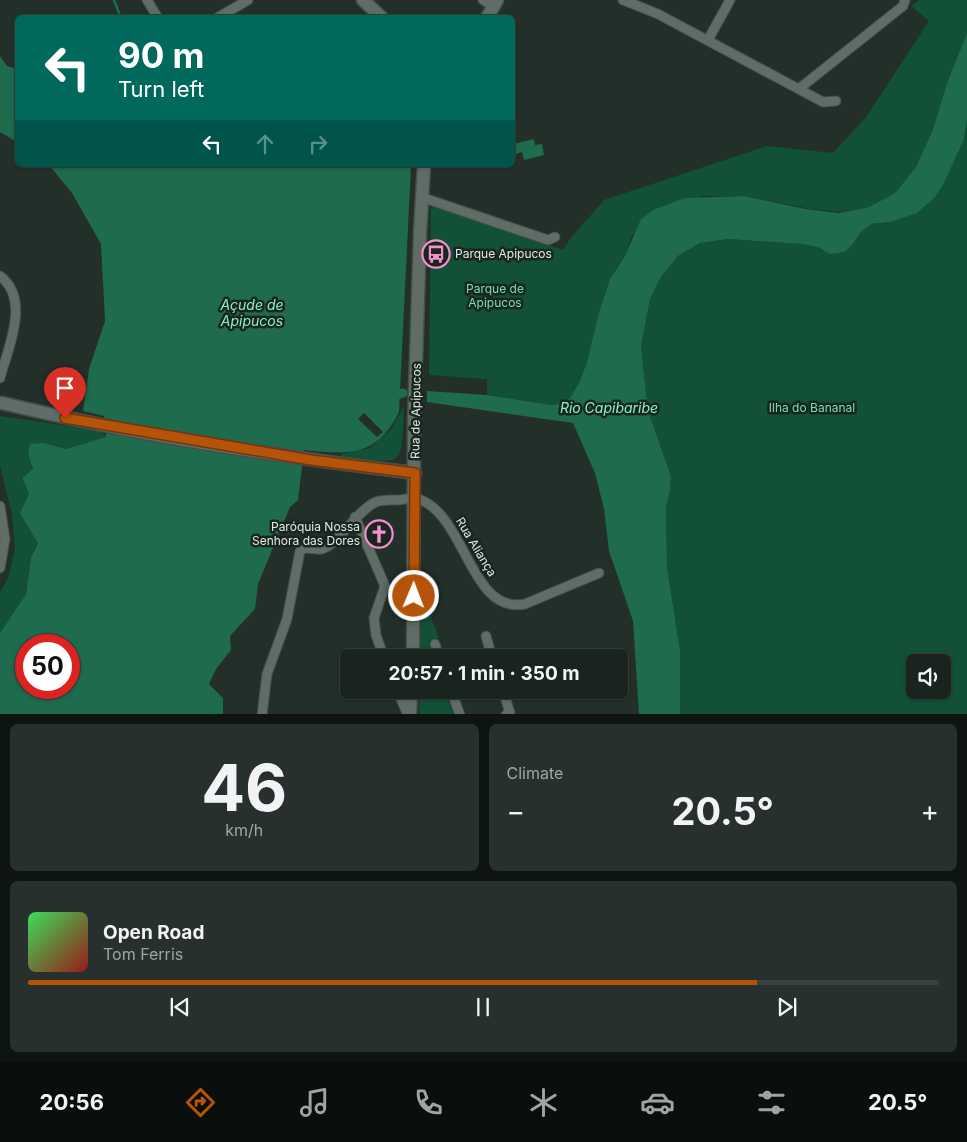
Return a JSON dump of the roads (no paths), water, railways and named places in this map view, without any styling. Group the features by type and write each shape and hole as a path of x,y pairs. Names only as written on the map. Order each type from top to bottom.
{"main road":[{"path":"363,0 379,15"},
{"name":"Rua de Apipucos","path":"413,649 414,424 421,197 424,167"},
{"path":"1,402 80,422 311,460 415,473"},
{"path":"409,714 410,699"}],"street":[{"path":"147,0 156,15"},
{"path":"222,15 248,0"},
{"path":"623,0 658,14 800,88 823,102 836,101"},
{"path":"708,40 730,0"},
{"path":"800,88 903,6 905,0"},
{"path":"421,197 548,240 554,237"},
{"path":"0,276 11,286 16,304 13,328 0,378"},
{"path":"262,714 267,674 286,619 300,551 304,548 321,550 329,546 355,517 378,501 415,499"},
{"name":"Rua Aliança","path":"415,499 424,501 443,517 489,592 507,604 517,606 600,574"},
{"path":"0,506 5,538 0,568"},
{"path":"355,517 385,586 374,618 376,635 381,649"},
{"path":"486,636 490,649"},
{"path":"434,644 436,649"},
{"path":"402,699 409,714"},
{"path":"454,699 460,714"},
{"path":"505,699 510,713 506,714"}],"water":[{"name":"Rio Capibaribe","path":"967,33 967,120 964,139 943,185 934,198 917,213 890,222 871,224 861,232 853,244 844,252 830,254 818,247 801,244 728,239 700,243 678,256 661,277 650,299 641,346 648,411 671,476 666,507 667,567 680,651 680,714 639,714 633,621 609,551 604,509 595,473 573,423 427,402 427,391 487,395 551,405 560,404 570,398 580,381 587,362 599,312 610,279 625,256 641,219 653,210 685,198 744,196 806,209 839,213 869,207 895,193 916,167 933,129 947,83"},
{"path":"0,56 7,66 15,68 15,141 0,132"},
{"path":"534,139 535,145 542,144 544,155 524,160 522,152 515,154 515,144"},
{"name":"Açude de Apipucos","path":"51,167 411,167 399,412 381,438 360,450 335,452 304,450 298,500 290,507 258,584 255,609 230,636 231,650 216,669 209,684 223,698 223,714 0,714 0,633 26,594 31,558 38,543 20,513 29,494 22,478 33,469 28,454 30,444 44,443 66,449 106,437 104,416 83,411 89,369 105,321 101,244 72,193"}],"waterway":[{"path":"114,0 120,15"}],"place":[{"name":"Parque Apipucos","path":"436,254"},
{"name":"Paróquia Nossa Senhora das Dores","path":"379,534"}],"park label":[{"name":"Parque de Apipucos","path":"495,296"},
{"name":"Ilha do Bananal","path":"812,408"}]}
